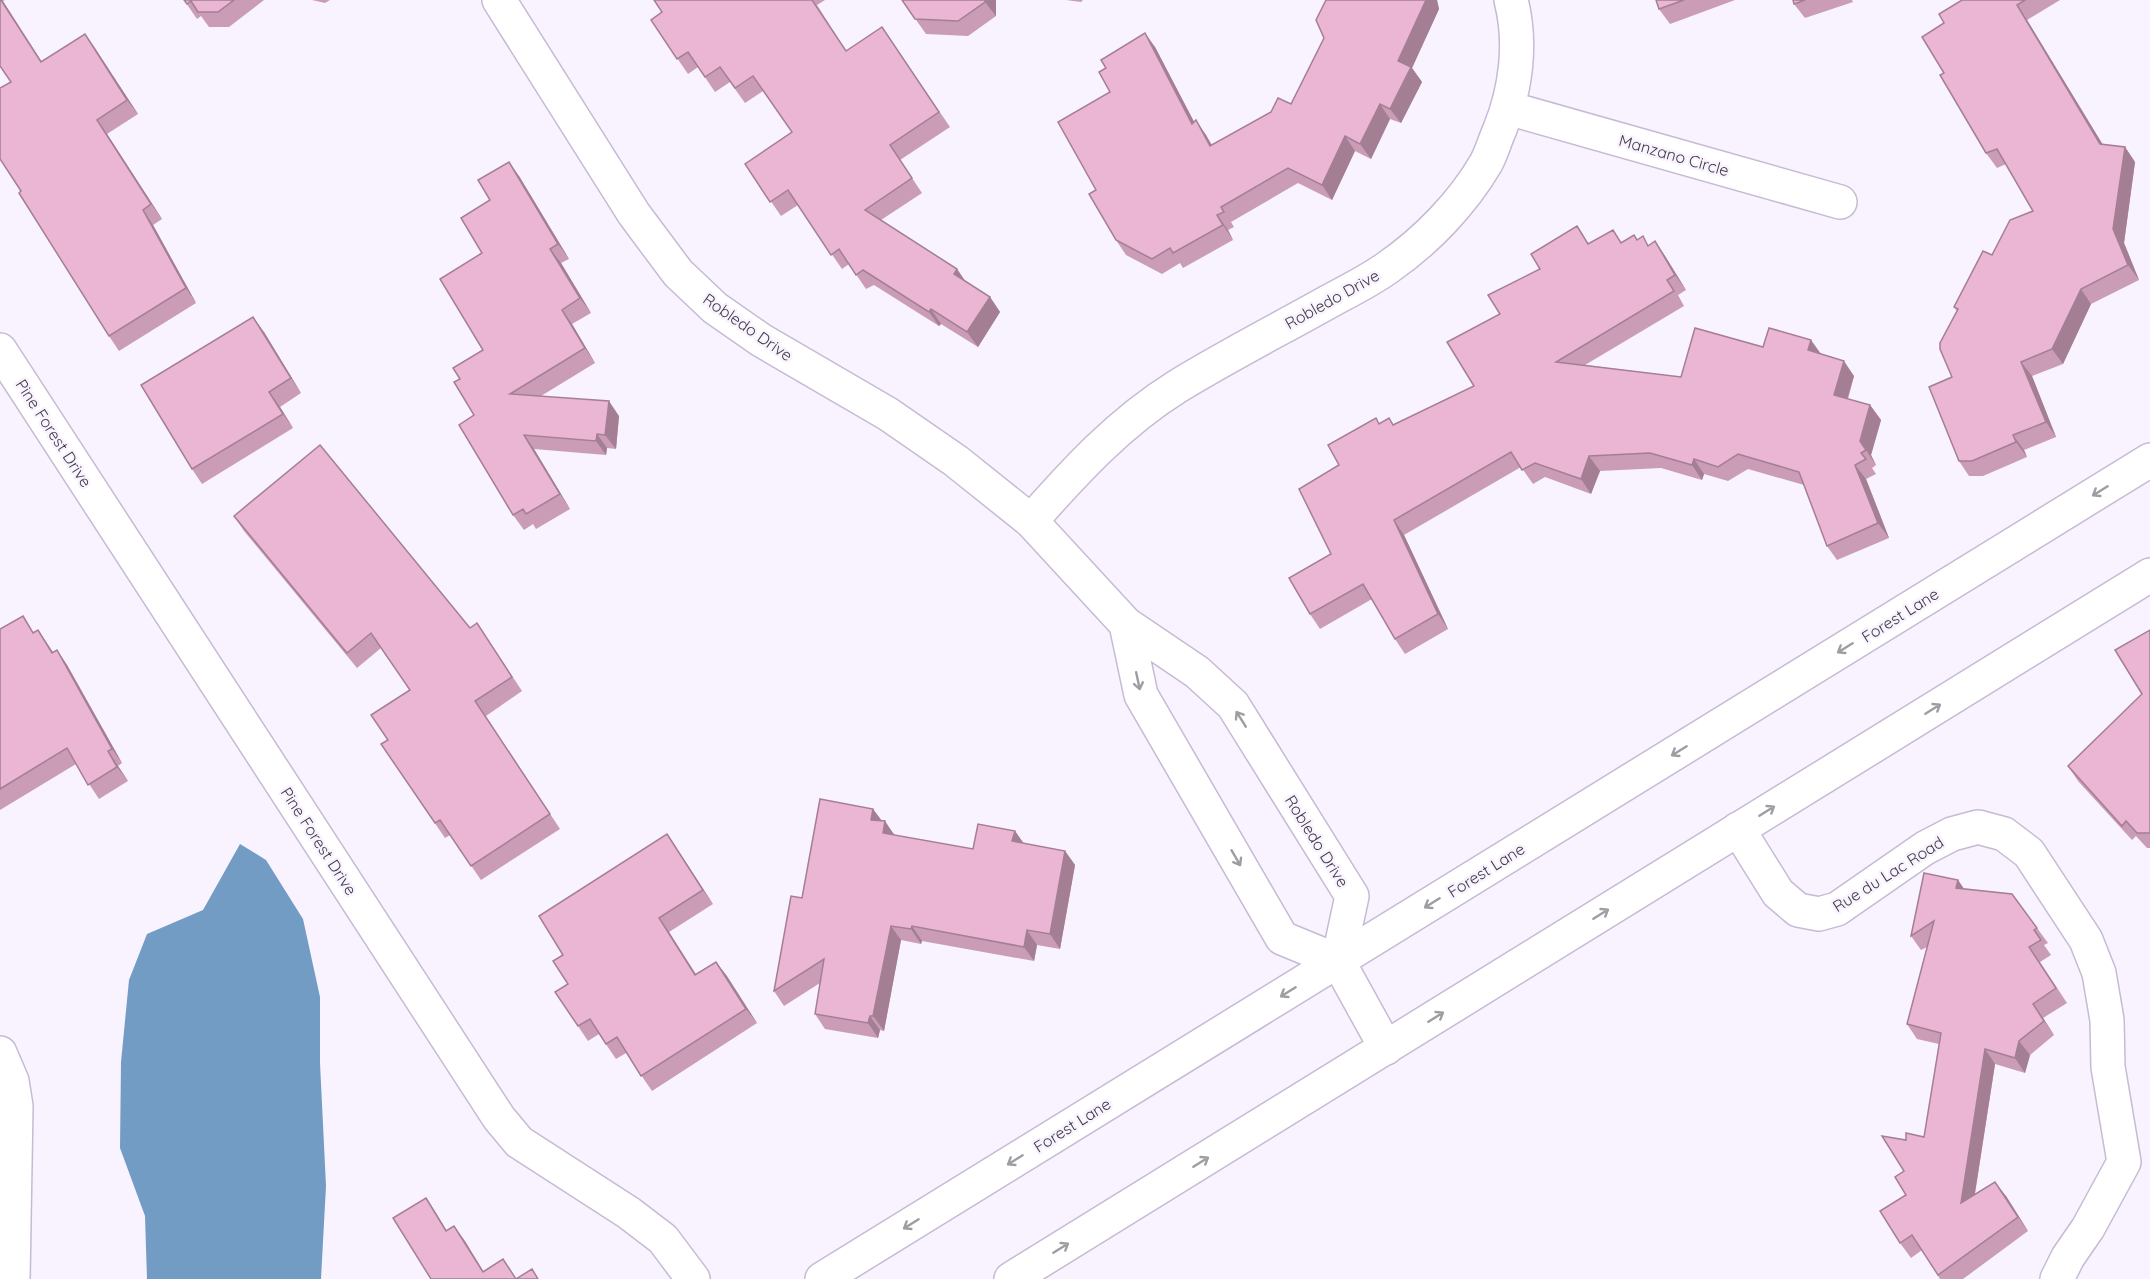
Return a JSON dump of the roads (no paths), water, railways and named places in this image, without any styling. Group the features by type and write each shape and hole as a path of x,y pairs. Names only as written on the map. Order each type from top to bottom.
{"street":[{"name":"Robledo Drive","path":"499,0 634,214 678,273 715,308 761,340 888,414 956,461 1031,521 1126,624 1197,672 1233,705 1352,896 1338,961"},
{"name":"Robledo Drive","path":"1031,521 1113,434 1176,387 1386,269 1432,232 1487,162 1508,108 1515,69 1516,42 1511,0"},
{"name":"Manzano Circle","path":"1508,108 1840,202"},
{"name":"Pine Forest Drive","path":"0,350 499,1118 519,1142 629,1213 663,1239 693,1279"},
{"name":"Forest Lane","path":"822,1279 2150,460"},
{"path":"1011,1279 2150,575"},
{"path":"1126,624 1141,695 1282,938 1338,961 1386,1048"},
{"name":"Rue du Lac Road","path":"1738,829 1778,893 1798,910 1819,914 1837,909 1925,848 1952,834 1978,827 2004,834 2030,853 2086,940 2099,973 2107,1020 2108,1067 2137,1162 2068,1257 2057,1279"},
{"path":"0,1053 12,1081 16,1106 13,1279"}],"water":[{"path":"240,844 266,860 303,919 320,997 320,1063 326,1186 321,1279 147,1279 145,1216 120,1148 121,1062 129,980 147,934 203,910"}]}
